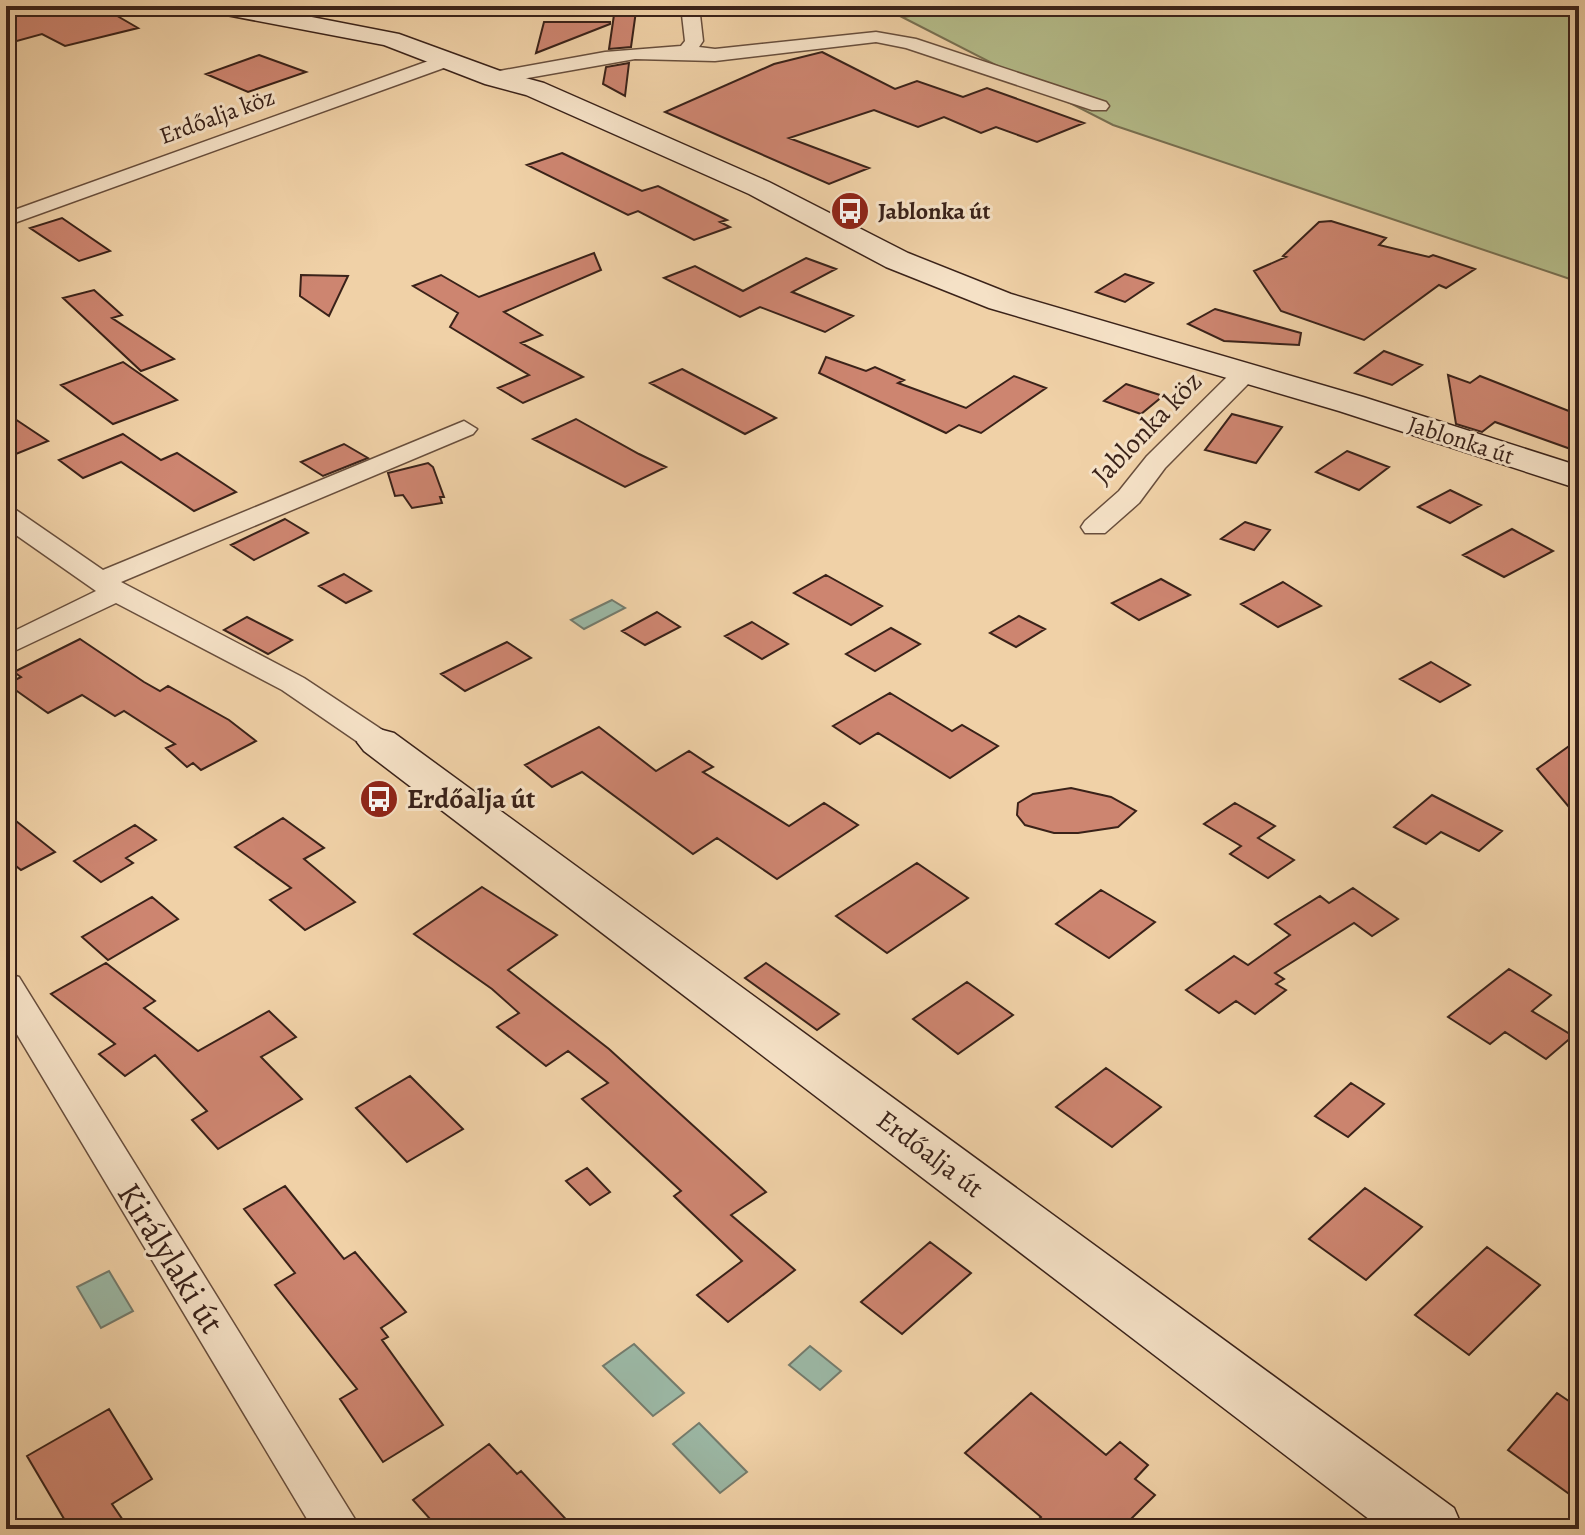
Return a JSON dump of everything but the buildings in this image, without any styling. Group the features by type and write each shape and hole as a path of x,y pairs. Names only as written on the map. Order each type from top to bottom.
{"street":[{"name":"Jablonka út","path":"216,6 390,39 445,61 573,103 759,188 897,260 941,279 1057,320 1245,373 1579,478"},
{"path":"688,50 694,41 690,6"},
{"path":"494,78 546,67 688,50 715,55 876,37 910,43 1099,106"},
{"name":"Erdőalja köz","path":"6,220 445,61"},
{"name":"Jablonka köz","path":"1095,527 1129,497 1156,462 1245,373"},
{"path":"6,646 108,586 462,428"},
{"name":"Erdőalja út","path":"6,516 108,586 293,684 379,742 1431,1529"},
{"name":"Királylaki út","path":"6,986 338,1529"}],"green space":[{"path":"998,6 1579,6 1579,282 1113,125 902,17"}],"shaded area":[{"path":"612,600 625,608 584,629 571,620"},
{"path":"109,1271 133,1311 101,1328 77,1287"},
{"path":"634,1344 684,1393 653,1416 603,1366"},
{"path":"810,1346 841,1371 820,1390 789,1365"},
{"path":"699,1423 747,1472 720,1493 673,1444"}],"place":[{"name":"Jablonka út","path":"850,211"},
{"name":"Erdőalja út","path":"379,799"}]}
